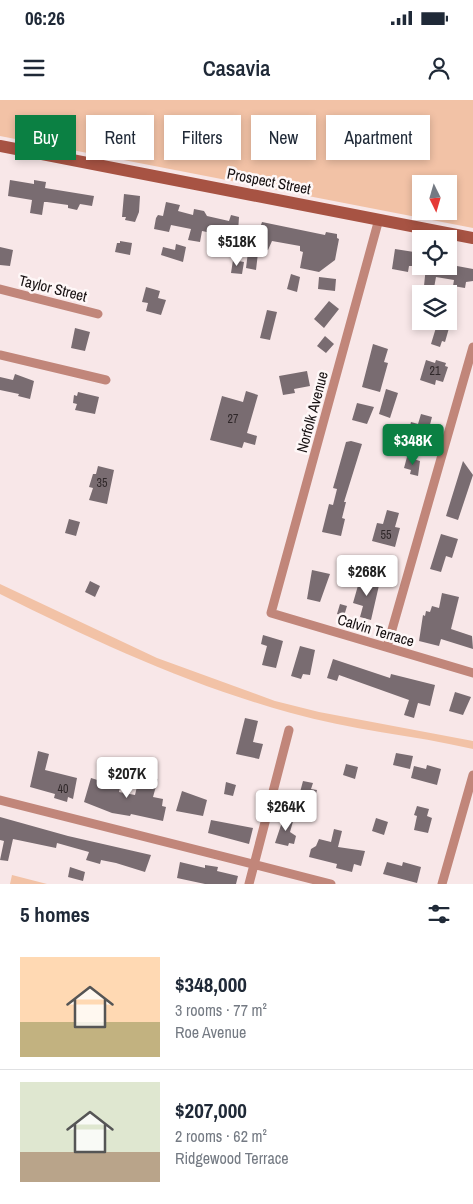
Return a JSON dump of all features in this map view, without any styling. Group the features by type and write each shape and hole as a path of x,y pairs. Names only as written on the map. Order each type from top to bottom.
{"main road":[{"name":"Prospect Street","path":"0,146 473,238"}],"street":[{"name":"Norfolk Avenue","path":"271,613 379,219"},
{"name":"Taylor Street","path":"0,289 98,314"},
{"path":"387,647 473,347"},
{"path":"0,355 106,380"},
{"name":"Calvin Terrace","path":"271,613 473,673"},
{"path":"249,884 289,730"},
{"path":"442,884 473,775"},
{"path":"0,800 331,884"}],"shaded area":[{"path":"0,100 473,100 473,228 432,220 458,220 458,175 412,175 412,216 123,160 154,160 154,115 86,115 86,153 76,151 76,115 15,115 15,139 0,136"},
{"path":"0,584 157,658 275,701 319,712 473,741 473,749 313,719 253,702 142,661 106,645 0,594"},
{"path":"12,875 47,884 10,884"}],"building":[{"path":"10,180 34,184 34,180 46,182 45,188 94,196 92,206 80,204 77,210 68,208 68,205 44,202 42,215 30,213 32,200 8,196"},
{"path":"124,194 140,196 139,212 135,222 125,220 126,217 122,217"},
{"path":"166,202 180,205 178,211 193,215 194,209 204,211 207,216 229,221 231,215 239,217 238,232 232,231 231,237 202,231 200,242 188,240 191,229 171,225 169,232 154,229 158,215 163,216"},
{"path":"262,222 325,235 326,232 337,234 339,239 335,260 319,272 300,268 303,252 300,251 300,246 272,241 268,250 254,246"},
{"path":"120,241 132,243 130,255 115,252 117,243 120,243"},
{"path":"176,244 186,247 183,262 161,255 163,247 175,250"},
{"path":"0,247 13,250 10,266 0,265"},
{"path":"395,249 412,252 412,266 409,266 408,272 392,269"},
{"path":"248,252 258,253 256,270 246,268"},
{"path":"233,260 244,262 242,274 231,273"},
{"path":"457,266 473,269 473,281 466,282 465,288 453,285 454,280 436,277 435,285 424,285 425,275 457,275"},
{"path":"291,274 300,277 297,292 287,289"},
{"path":"319,277 336,279 335,291 318,289"},
{"path":"146,287 160,291 158,298 166,300 161,315 146,311 148,303 142,302"},
{"path":"329,301 339,309 324,328 314,319"},
{"path":"267,310 277,312 270,340 260,338"},
{"path":"75,328 90,332 85,351 71,348"},
{"path":"435,330 448,330 445,342 442,341 440,347 431,344"},
{"path":"325,336 334,344 326,353 317,346"},
{"path":"373,344 388,349 384,362 388,363 380,392 362,387"},
{"path":"426,360 435,363 436,360 446,363 445,366 448,367 443,382 436,380 435,385 420,380"},
{"path":"307,371 310,386 294,389 295,393 283,395 279,376"},
{"path":"15,374 34,381 30,399 18,396 19,394 0,390 0,377 13,380"},
{"path":"386,389 398,393 390,418 379,414"},
{"path":"246,391 258,395 247,433 257,436 255,445 244,442 242,448 210,440 222,396 243,402"},
{"path":"78,392 99,397 95,414 75,410 77,404 73,403 74,395 77,396"},
{"path":"357,403 374,407 367,424 352,420"},
{"path":"421,414 432,417 426,440 414,436 415,431 409,430 411,422 418,424"},
{"path":"351,441 362,444 344,502 346,502 342,518 345,519 341,536 322,532 329,504 333,505 337,489 333,488 346,442"},
{"path":"407,457 420,461 418,476 410,474 411,470 404,468"},
{"path":"463,461 473,475 458,520 446,516"},
{"path":"98,466 114,470 107,504 89,500 93,488 89,487"},
{"path":"387,510 399,513 395,527 400,528 395,547 372,541 377,523 383,524"},
{"path":"69,519 80,522 76,536 65,533"},
{"path":"441,534 458,539 452,558 446,556 441,572 430,569"},
{"path":"312,570 330,574 320,602 307,599"},
{"path":"369,578 380,581 371,620 360,617 363,606 353,603 359,582 367,584"},
{"path":"90,581 100,586 95,597 85,592"},
{"path":"442,593 459,597 451,629 472,636 473,649 441,639 439,646 419,641 423,615 425,616 426,611 430,612 432,606 439,608"},
{"path":"340,604 347,606 344,616 337,614"},
{"path":"263,635 283,641 276,668 262,665 267,646 261,644"},
{"path":"300,646 315,650 310,675 303,674 301,679 291,676"},
{"path":"333,659 390,678 391,674 435,685 430,706 418,703 414,718 404,715 409,700 339,675 337,681 327,678"},
{"path":"455,692 471,697 463,715 449,711"},
{"path":"245,718 258,721 253,742 263,744 259,759 236,754"},
{"path":"38,751 49,754 45,770 77,778 73,799 68,797 67,802 54,798 55,794 30,787"},
{"path":"396,753 413,756 410,769 393,765"},
{"path":"346,764 358,767 355,779 343,775"},
{"path":"427,765 441,769 437,785 411,778 414,766 426,769"},
{"path":"140,774 158,779 153,797 163,799 162,806 166,807 163,821 131,814 130,816 112,813 84,802 91,778 120,787 119,792 135,795"},
{"path":"303,781 313,783 311,789 317,790 310,815 295,811"},
{"path":"226,782 236,785 233,796 224,794"},
{"path":"182,791 207,800 203,816 176,811"},
{"path":"417,806 429,809 427,816 432,818 428,833 414,830 417,816 414,815"},
{"path":"284,816 294,818 290,832 296,836 294,844 289,843 288,846 275,843"},
{"path":"0,817 68,836 151,855 145,872 116,863 101,860 100,864 86,860 89,852 57,843 56,848 13,839 8,861 0,860 4,841 0,840"},
{"path":"376,818 388,822 384,835 372,831"},
{"path":"211,820 253,828 249,844 208,833"},
{"path":"334,829 342,831 338,847 365,851 361,866 354,864 352,872 336,868 337,864 309,857 311,849 316,846 319,839 331,842"},
{"path":"180,862 205,868 205,865 218,867 217,871 238,876 236,884 205,884 177,878"},
{"path":"387,862 402,866 403,862 421,867 417,883 383,874"},
{"path":"70,867 85,872 83,881 68,877"}]}
